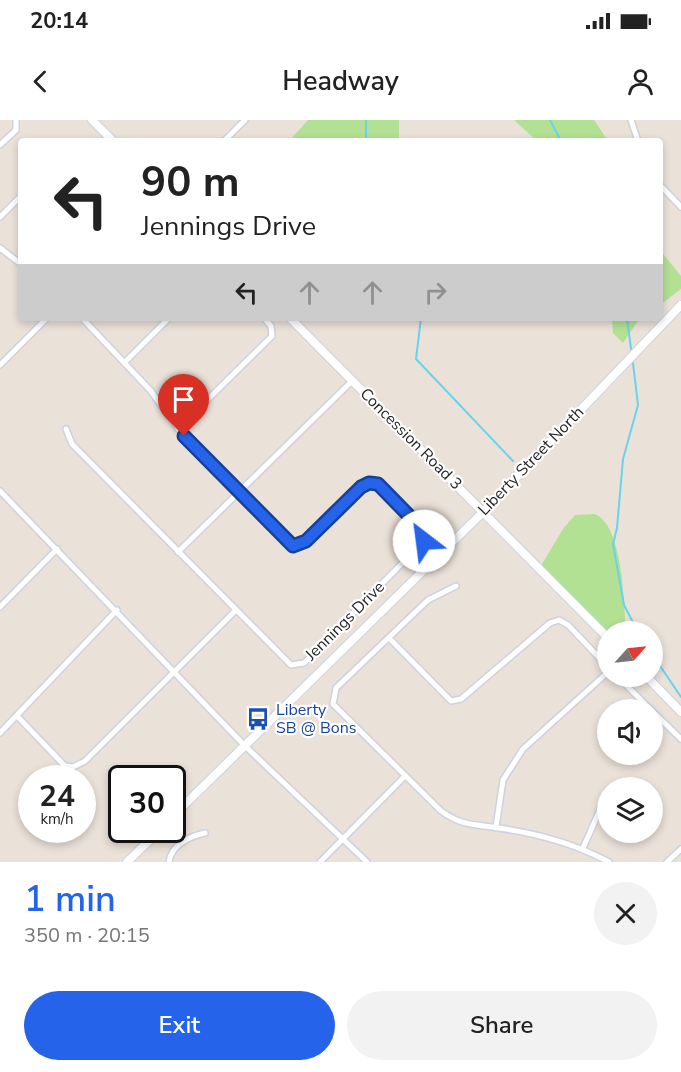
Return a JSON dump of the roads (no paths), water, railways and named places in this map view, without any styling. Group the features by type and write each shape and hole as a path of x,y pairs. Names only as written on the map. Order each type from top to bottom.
{"main road":[{"path":"92,120 110,138"},
{"name":"Liberty Street North","path":"186,802 483,512 681,305"},
{"name":"Concession Road 3","path":"293,321 597,627"},
{"path":"657,687 681,712"},
{"path":"127,862 146,843"}],"street":[{"path":"0,145 16,130 16,120"},
{"path":"227,138 245,120"},
{"path":"631,120 637,138"},
{"path":"663,188 681,207"},
{"path":"0,217 18,199"},
{"path":"0,248 18,262"},
{"path":"0,364 44,321"},
{"path":"85,321 124,362 178,429 238,492"},
{"path":"124,362 166,321"},
{"path":"178,429 272,336 271,326 267,321"},
{"path":"178,552 352,381"},
{"name":"Jennings Drive","path":"66,429 72,444 291,665 304,663 425,538 422,529 374,483 361,487 306,541 298,546 288,542 238,492"},
{"path":"0,491 117,610 244,745 367,862"},
{"path":"0,608 57,549"},
{"path":"456,586 428,600 336,688 333,704 405,776 455,821 475,827 496,827 583,848 609,862"},
{"path":"0,734 117,610"},
{"path":"17,716 65,766 73,767 85,760 235,611"},
{"path":"389,638 451,701 461,699 550,623 559,620 568,625 597,655"},
{"path":"496,827 503,780 523,749 597,682"},
{"path":"628,687 641,699"},
{"path":"663,721 681,739"},
{"path":"320,862 405,776"},
{"path":"583,848 597,816"},
{"path":"169,862 176,848 193,835 205,833"},
{"path":"668,862 681,849"}],"waterway":[{"path":"366,120 366,138"},
{"path":"550,120 559,138"},
{"path":"421,321 416,359 513,461"},
{"path":"627,321 631,349"},
{"path":"632,621 624,605 613,544 617,528 623,459 638,405 633,363"},
{"path":"663,670 681,697"}],"place":[{"name":"Liberty SB @ Bons","path":"258,719"}]}
